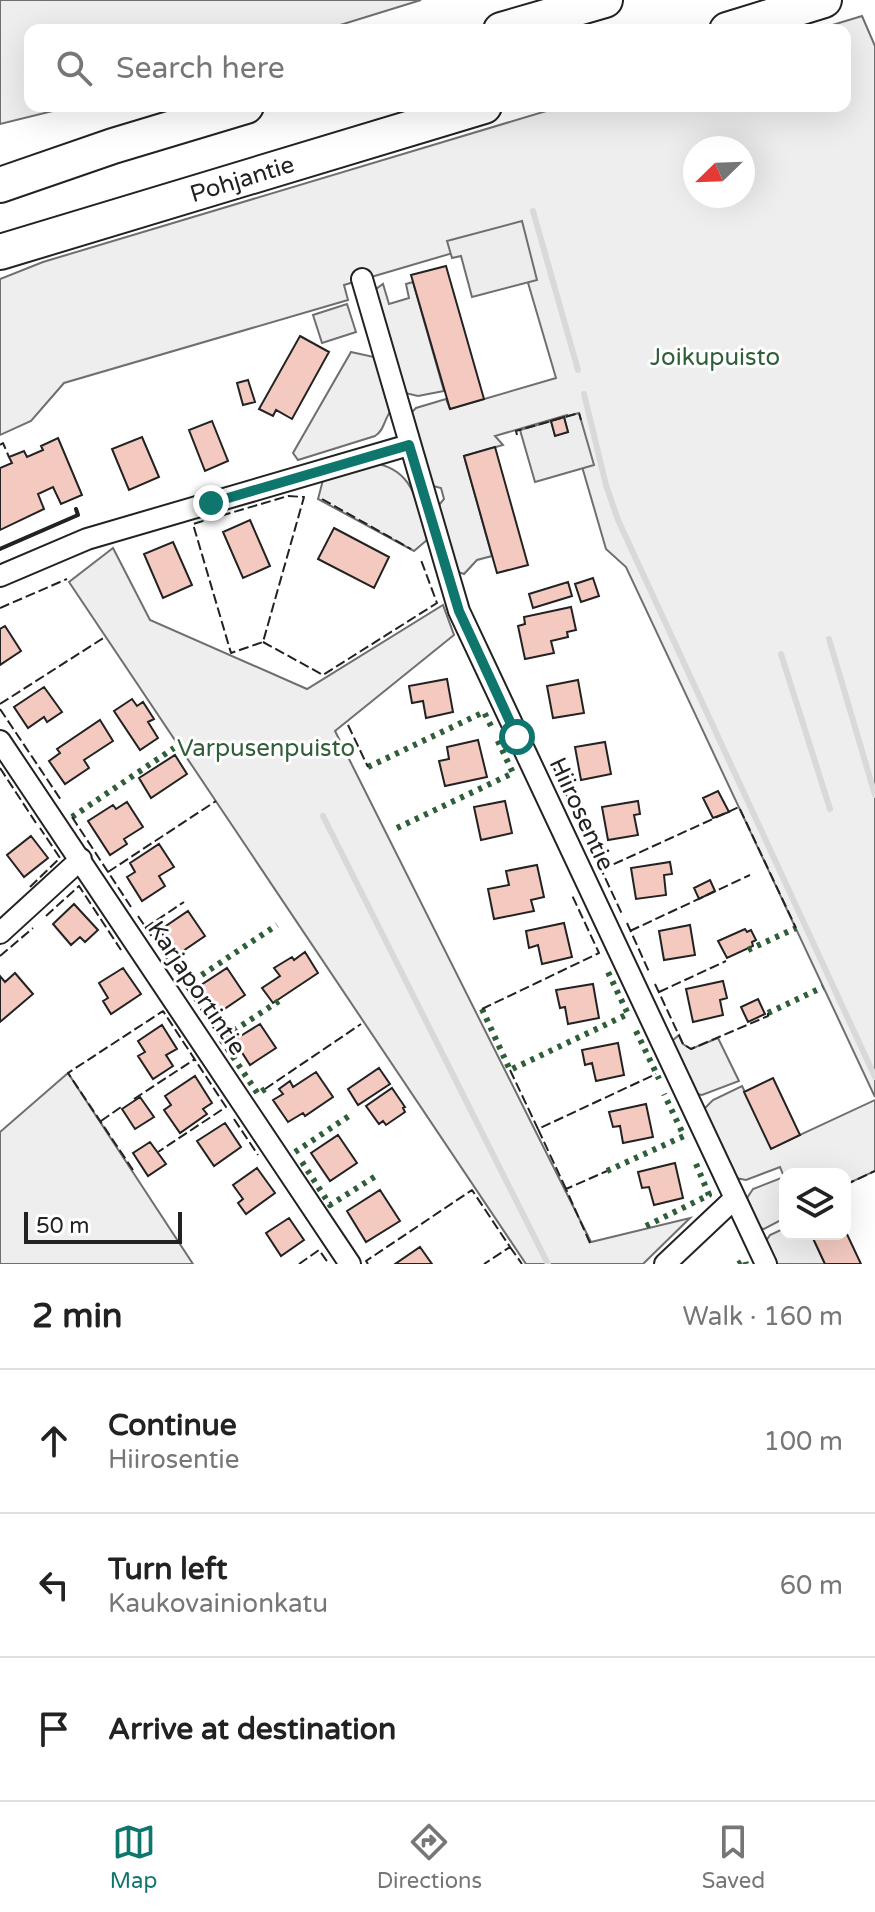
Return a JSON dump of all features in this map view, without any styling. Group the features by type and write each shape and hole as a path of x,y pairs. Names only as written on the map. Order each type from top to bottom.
{"highway":[{"path":"522,24 605,0"},
{"path":"746,24 820,1"},
{"path":"0,185 226,112"},
{"name":"Pohjantie","path":"0,254 464,112"},
{"path":"0,168 113,146"}],"street":[{"name":"Hiirosentie","path":"362,279 459,611 766,1264"},
{"path":"0,576 87,539 409,445"},
{"name":"Karjaportintie","path":"0,741 350,1264"},
{"path":"0,933 81,859"},
{"path":"665,1264 734,1199"}],"green space":[{"path":"0,0 421,0 343,24 24,24 24,112 49,112 0,124"},
{"name":"Joikupuisto","path":"862,16 875,46 875,1097 626,567 606,549 567,415 495,436 503,445 464,456 492,556 477,560 464,574 458,572 439,505 444,499 441,488 433,486 412,412 446,399 450,409 556,378 514,235 344,285 348,300 64,383 31,421 0,435 0,279 43,262 543,112 851,112 851,24 836,24"},
{"path":"413,282 444,391 418,396 405,393 376,289 383,284 389,304 409,298 406,284"},
{"path":"351,352 374,357 390,412 375,436 298,460 293,453"},
{"path":"378,464 391,468 408,483 418,504 427,540 414,551 318,499 323,480"},
{"name":"Varpusenpuisto","path":"113,548 150,620 307,689 443,605 454,635 335,731 591,1242 690,1218 643,1264 526,1264 69,582"},
{"path":"679,1035 683,1044 691,1049 718,1038 739,1081 702,1095 697,1094 672,1041"},
{"path":"68,1073 193,1264 0,1264 0,1132"},
{"path":"742,1086 772,1148 875,1100 875,1171 851,1182 851,1168 780,1167 746,1180 736,1178 704,1109 713,1100"},
{"path":"779,1179 779,1221 764,1229 760,1228 747,1198 753,1189"},
{"path":"779,1231 779,1240 814,1240 825,1264 777,1264 766,1241"}],"shaded area":[{"path":"522,221 537,280 472,297 461,256 452,258 447,241"},
{"path":"347,304 356,332 322,343 313,315"},
{"path":"579,413 594,465 535,482 520,430 551,421 555,435 568,432 564,417"}],"building":[{"path":"446,266 484,399 450,409 411,275"},
{"path":"300,336 329,352 292,419 276,410 273,416 259,409"},
{"path":"248,380 255,402 243,405 237,383"},
{"path":"564,417 568,432 555,436 551,421"},
{"path":"212,421 228,461 205,471 189,430"},
{"path":"142,437 159,477 129,490 112,449"},
{"path":"58,438 82,495 61,504 53,487 38,494 44,509 0,530 0,468 12,463 9,457 24,451 27,457"},
{"path":"495,447 528,565 497,573 464,456"},
{"path":"250,520 270,566 243,578 223,532"},
{"path":"334,528 389,557 374,588 318,559"},
{"path":"173,542 192,585 163,598 144,554"},
{"path":"593,578 599,596 581,602 575,584"},
{"path":"568,582 572,596 533,608 529,594"},
{"path":"571,607 576,630 567,632 568,637 551,641 554,653 525,659 518,626 525,624 524,617"},
{"path":"5,626 21,651 0,665 0,629"},
{"path":"447,679 453,712 426,718 423,701 412,703 409,686"},
{"path":"578,680 584,713 553,718 547,686"},
{"path":"44,687 62,712 47,722 44,717 28,728 14,707"},
{"path":"132,699 137,706 143,702 154,719 148,722 158,738 140,750 114,711"},
{"path":"100,720 113,741 84,760 89,768 65,784 49,761 60,753 57,749"},
{"path":"478,740 487,777 445,786 439,761 449,759 447,747"},
{"path":"605,742 611,774 581,780 575,747"},
{"path":"175,755 187,774 151,798 139,778"},
{"path":"718,791 729,812 713,818 703,798"},
{"path":"505,801 512,833 481,840 474,807"},
{"path":"638,801 640,814 634,815 638,835 608,840 602,807"},
{"path":"127,802 143,827 124,839 127,844 110,855 88,821 113,805 116,809"},
{"path":"31,836 48,858 24,877 7,855"},
{"path":"159,844 174,867 159,876 165,886 142,901 127,877 135,872 130,863"},
{"path":"670,862 672,874 664,875 666,895 636,899 631,868"},
{"path":"537,865 544,897 531,900 534,911 494,919 488,889 509,885 506,871"},
{"path":"710,880 715,891 699,899 694,888"},
{"path":"74,904 98,930 85,942 80,937 71,945 53,924"},
{"path":"188,911 205,936 177,955 160,930"},
{"path":"564,923 572,957 542,964 538,945 529,948 526,931"},
{"path":"690,925 695,955 664,960 659,931"},
{"path":"745,929 747,932 751,930 756,940 752,942 753,946 727,958 718,941"},
{"path":"305,952 318,973 273,1003 262,988 280,976 274,968"},
{"path":"123,968 141,994 111,1014 103,1001 108,998 99,983"},
{"path":"227,968 245,995 217,1014 198,987"},
{"path":"15,973 33,994 0,1022 0,976 5,982"},
{"path":"723,981 727,998 720,1000 723,1015 693,1022 686,989"},
{"path":"593,984 599,1018 568,1024 565,1007 560,1008 556,990"},
{"path":"758,999 765,1014 748,1022 741,1007"},
{"path":"260,1024 276,1048 250,1065 234,1040"},
{"path":"162,1025 177,1049 166,1055 173,1066 153,1079 138,1056 145,1052 138,1041"},
{"path":"618,1043 624,1075 596,1081 592,1063 585,1065 582,1050"},
{"path":"379,1068 390,1084 358,1105 348,1089"},
{"path":"316,1072 333,1097 305,1116 303,1113 288,1122 273,1100 283,1094 279,1089 290,1081 293,1087"},
{"path":"195,1076 212,1103 203,1109 207,1114 180,1133 164,1110 171,1105 165,1096"},
{"path":"773,1078 800,1135 771,1149 744,1092"},
{"path":"392,1088 405,1112 386,1125 383,1121 379,1124 366,1106"},
{"path":"140,1097 154,1117 135,1129 122,1109"},
{"path":"646,1104 653,1137 623,1143 620,1126 613,1127 609,1112"},
{"path":"225,1123 241,1147 214,1166 197,1141"},
{"path":"338,1135 357,1163 330,1181 311,1153"},
{"path":"150,1142 166,1164 148,1176 133,1153"},
{"path":"675,1163 683,1198 654,1205 649,1187 642,1188 638,1172"},
{"path":"257,1168 275,1193 246,1214 238,1203 243,1199 233,1185"},
{"path":"380,1190 400,1221 366,1242 347,1211"},
{"path":"289,1218 304,1240 281,1256 266,1233"},
{"path":"814,1240 850,1240 861,1264 825,1264"},
{"path":"420,1247 432,1264 395,1264"}],"waterway":[{"path":"533,211 578,370"},
{"path":"584,394 606,485 618,520 875,1077"},
{"path":"829,639 875,795"},
{"path":"781,654 830,809"},
{"path":"323,816 548,1264"}],"hedge":[{"path":"368,767 484,712 491,726"},
{"path":"397,828 513,773 496,737"},
{"path":"72,817 174,748"},
{"path":"185,986 277,925"},
{"path":"748,950 796,928"},
{"path":"482,1009 510,1070 628,1014 607,970"},
{"path":"768,1013 823,987"},
{"path":"265,1089 258,1094 221,1039 279,1001"},
{"path":"636,1031 659,1079"},
{"path":"607,1171 684,1136 664,1094"},
{"path":"295,1152 349,1116"},
{"path":"646,1226 709,1195 694,1159"},
{"path":"302,1162 330,1205 379,1174"},
{"path":"738,1264 745,1260 746,1264"}],"fence":[{"path":"517,435 516,431 579,413 581,420"},
{"path":"0,445 3,443 9,457"},
{"path":"288,496 304,497 263,642 231,653 193,524 288,496"},
{"path":"322,499 411,549"},
{"path":"263,642 323,675 437,603 421,560"},
{"path":"0,608 67,579"},
{"path":"0,704 105,637"},
{"path":"0,709 61,800"},
{"path":"348,725 368,767"},
{"path":"552,764 622,914"},
{"path":"0,768 36,823"},
{"path":"108,872 216,801"},
{"path":"601,870 739,807 796,928"},
{"path":"72,817 131,907"},
{"path":"30,887 60,858 40,828"},
{"path":"630,931 750,875"},
{"path":"46,916 79,886 121,950"},
{"path":"482,1009 599,953 571,893"},
{"path":"145,928 184,902"},
{"path":"138,916 221,1039"},
{"path":"627,923 650,974"},
{"path":"0,956 33,928"},
{"path":"659,992 726,961"},
{"path":"655,984 683,1044 691,1049 768,1016 768,1013"},
{"path":"133,1170 68,1073 163,1011 226,1107 158,1152"},
{"path":"265,1089 361,1024"},
{"path":"134,1099 195,1059"},
{"path":"510,1070 538,1129"},
{"path":"566,1189 538,1129 656,1074"},
{"path":"101,1121 124,1105"},
{"path":"234,1119 258,1155"},
{"path":"590,1243 566,1189 607,1171"},
{"path":"851,1182 875,1171"},
{"path":"368,1264 366,1261 472,1190 510,1247 484,1264"},
{"path":"510,1247 522,1264"},
{"path":"299,1264 319,1250 329,1264"}],"wall":[{"path":"0,549 78,515 76,509"}],"route":[{"path":"211,503 409,445 459,611 517,737"}]}
